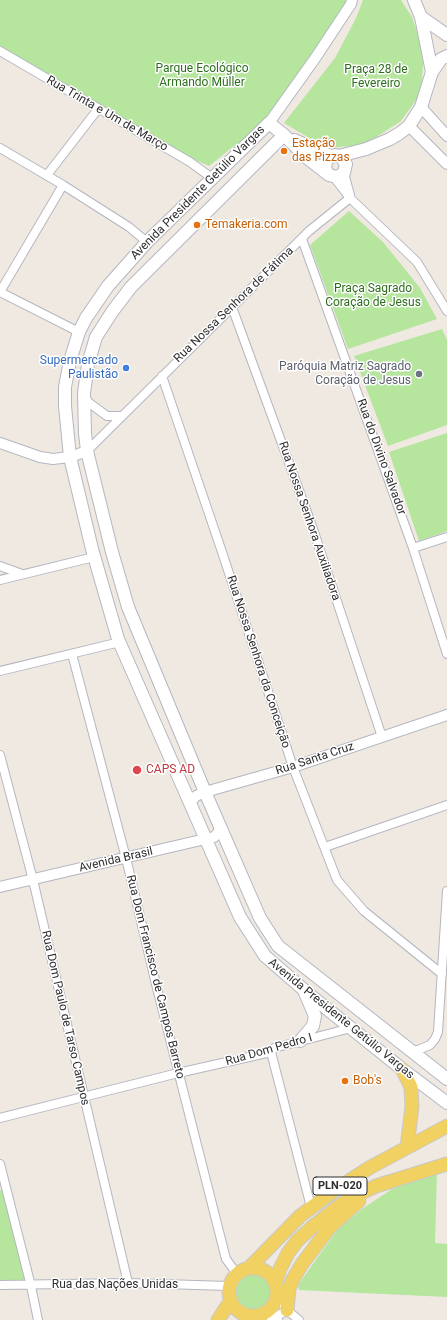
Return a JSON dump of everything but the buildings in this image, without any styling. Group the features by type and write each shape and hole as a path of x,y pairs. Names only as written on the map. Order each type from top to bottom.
{"main road":[{"path":"414,0 421,17 432,72"},
{"path":"421,17 447,36"},
{"path":"338,173 325,169 326,161 335,156 366,149 390,139 409,126 421,107 432,72 441,59 447,56"},
{"path":"269,123 284,135 306,158 338,173"},
{"name":"Avenida Presidente Getúlio Vargas","path":"269,123 147,242 108,286 86,318 79,332 70,361 65,386 65,406 70,457 94,557 120,642 240,917 265,956 304,990 447,1104"},
{"path":"284,135 308,147 345,161 338,173"},
{"name":"Avenida Presidente Getúlio Vargas","path":"284,135 183,234 122,297 96,337 88,364 84,393 87,451 126,601 205,792 257,911 278,946 408,1050 447,1079"},
{"path":"338,173 366,149"},
{"path":"190,201 188,208 190,214 197,217 202,216"},
{"path":"168,222 179,222 182,226 183,234"},
{"path":"108,286 122,297"},
{"path":"103,590 113,592 123,589"},
{"path":"110,612 114,607 126,601"},
{"path":"152,714 169,706"},
{"path":"240,917 257,911"},
{"path":"300,1041 312,1026 315,1016 304,990"},
{"path":"351,1028 382,1028"},
{"path":"369,1042 382,1028"},
{"path":"402,1069 411,1087 412,1107 407,1147"},
{"name":"PLN-020","path":"237,1274 249,1268 311,1207 353,1178 447,1126"},
{"name":"PLN-020","path":"267,1317 276,1299 276,1288 288,1253 297,1241 311,1228 340,1205 376,1186 447,1164"},
{"path":"287,1310 289,1289 302,1264 329,1228 376,1186"},
{"path":"249,1268 265,1272 271,1277 276,1288"},
{"path":"237,1274 230,1286 231,1300 234,1306 244,1314 267,1317"},
{"path":"218,1320 231,1300"}],"street":[{"path":"269,123 316,58 351,4 352,0"},
{"name":"Rua Trinta e Um de Março","path":"0,51 190,162 212,178"},
{"path":"421,107 447,136"},
{"path":"47,175 98,109"},
{"path":"409,126 447,164"},
{"path":"0,148 47,175 129,227 147,242"},
{"path":"338,173 350,198 417,262 447,311"},
{"path":"63,185 0,292 79,332"},
{"name":"Rua Nossa Senhora de Fátima","path":"87,451 309,231 350,198"},
{"name":"Rua do Divino Salvador","path":"302,239 413,548 447,654"},
{"name":"Rua Nossa Senhora Auxiliadora","path":"232,307 311,523 382,737"},
{"name":"Rua Nossa Senhora da Conceição","path":"162,376 293,767 337,880 364,910 442,974"},
{"path":"84,393 88,402 107,416 121,416"},
{"path":"0,443 40,457 53,459 70,457 87,451"},
{"path":"413,548 447,537"},
{"path":"0,580 94,557"},
{"path":"0,566 22,574"},
{"path":"0,671 120,642"},
{"name":"Rua Dom Francisco de Campos Barreto","path":"72,654 126,858 178,1073 226,1259 237,1274"},
{"name":"Rua Santa Cruz","path":"190,802 196,796 205,792 293,767 445,716"},
{"name":"Rua Dom Paulo de Tarso Campos","path":"0,754 33,880 128,1283"},
{"path":"324,847 447,805"},
{"name":"Avenida Brasil","path":"0,887 214,837 219,832 219,822"},
{"path":"408,1050 418,1050 430,1045 438,1032 447,891"},
{"name":"Rua Dom Pedro I","path":"0,1118 178,1073 271,1052 274,1048 351,1028"},
{"path":"271,1052 311,1207"},
{"path":"0,1164 3,1187 31,1286 38,1320"},
{"name":"Rua das Nações Unidas","path":"0,1285 31,1286 128,1283 230,1286"},
{"path":"276,1288 281,1301 287,1310 299,1320"},
{"path":"267,1317 287,1310"}],"green space":[{"name":"Parque Ecológico Armando Müller","path":"0,0 352,0 269,123 234,146 209,166 193,159 0,46"},
{"name":"Praça 28 de Fevereiro","path":"363,0 401,0 412,17 424,52 421,93 401,121 364,145 326,148 284,123 335,58 356,18"},
{"name":"Praça Sagrado Coração de Jesus","path":"349,211 383,242 420,288 437,319 348,349 310,245"},
{"path":"442,329 447,340 447,425 388,446 354,356"},
{"path":"447,433 447,531 419,541 389,452"},
{"path":"437,1171 435,1243 447,1244 447,1297 299,1290 298,1285 337,1230 362,1209 392,1189"},
{"path":"0,1190 3,1190 27,1282 0,1282"},
{"path":"253,1274 263,1277 268,1282 271,1292 268,1302 263,1307 253,1310 243,1307 238,1302 235,1292 238,1282 243,1277"}],"place":[{"name":"Estação das Pizzas","path":"284,151"},
{"name":"Temakeria.com","path":"197,225"},
{"name":"Supermercado Paulistão","path":"126,368"},
{"name":"Paróquia Matriz Sagrado Coração de Jesus","path":"419,374"},
{"name":"CAPS AD","path":"137,770"},
{"name":"Bob's","path":"345,1081"}]}
